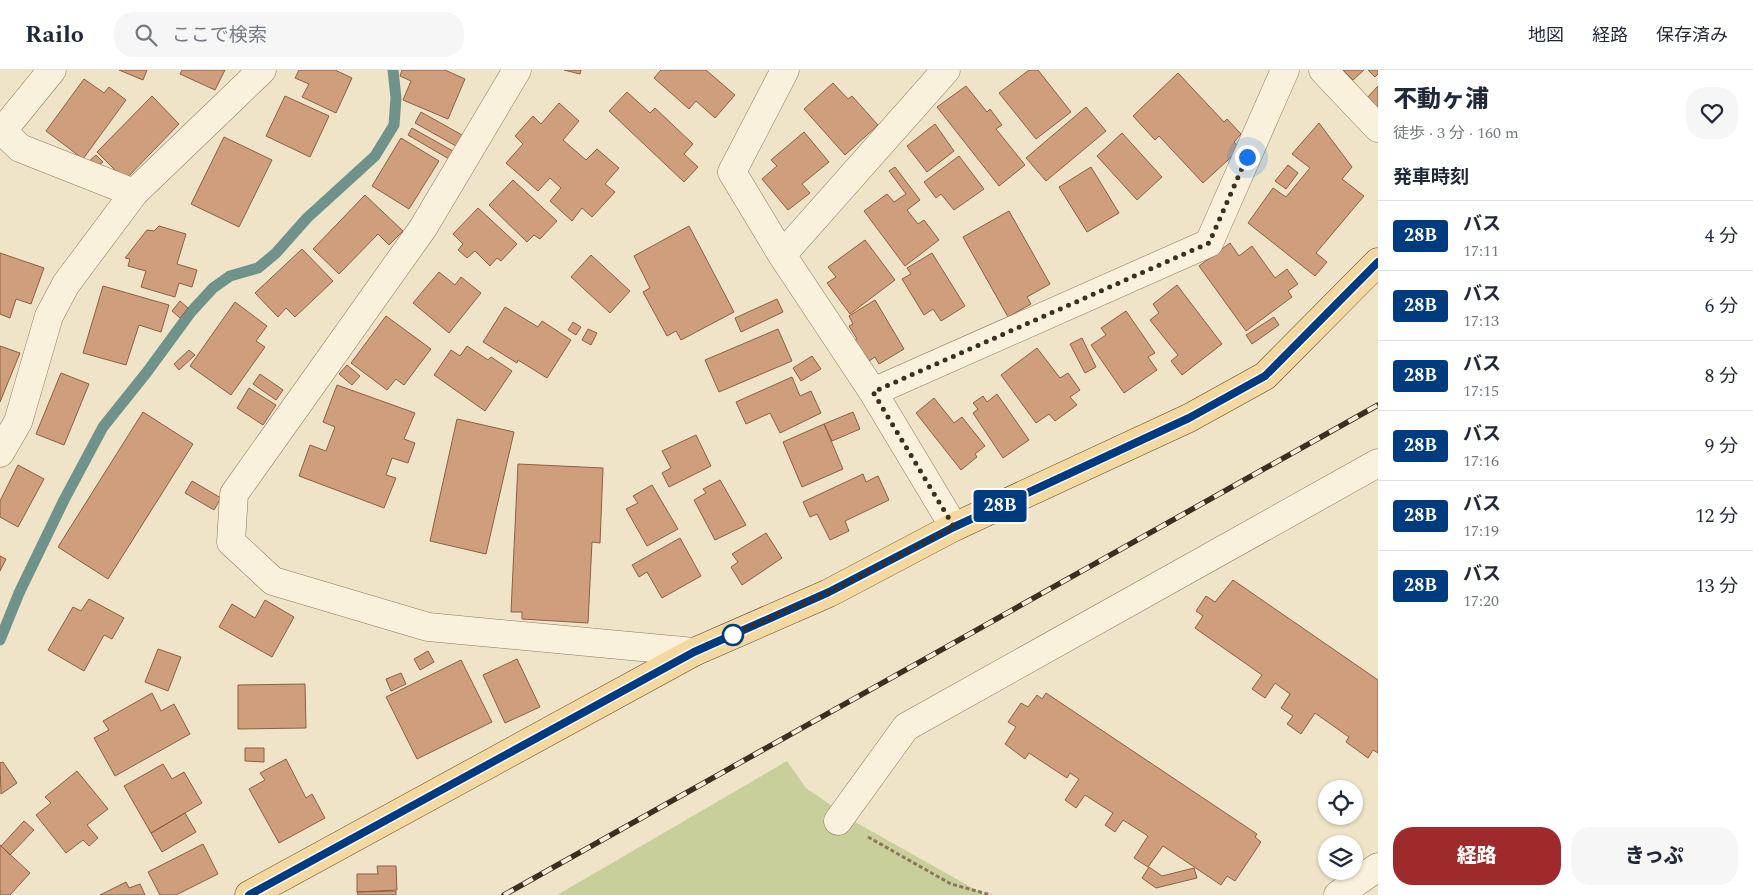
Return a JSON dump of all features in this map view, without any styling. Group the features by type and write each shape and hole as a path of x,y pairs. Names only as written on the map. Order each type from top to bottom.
{"main road":[{"path":"249,895 694,652 829,592 954,527 1189,418 1265,376 1378,262"}],"street":[{"path":"52,70 1,133 20,148 134,193"},
{"path":"0,453 18,422 49,316 66,284 134,193 262,70"},
{"path":"517,70 423,228 234,494 231,542 273,581 428,627 694,652"},
{"path":"785,70 732,172 782,256 873,392 954,527"},
{"path":"782,256 946,70"},
{"path":"873,392 1209,243 1285,70"},
{"path":"1323,70 1378,128"},
{"path":"838,820 906,727 1378,463"},
{"path":"1338,895 1378,867"}],"path":[{"path":"838,820 952,884 991,895"}],"green space":[{"path":"787,761 806,788 857,823 985,895 557,895"}],"building":[{"path":"119,70 147,70 143,80"},
{"path":"182,70 225,70 215,90 180,74"},
{"path":"299,70 335,70 352,78 336,113 302,97 309,84 295,78"},
{"path":"402,70 445,70 465,79 448,119 403,100 411,81 400,76"},
{"path":"564,70 581,70 580,74"},
{"path":"661,70 706,70 735,95 715,118 696,101 689,109 654,78"},
{"path":"1029,70 1038,70 1071,112 1036,139 999,93"},
{"path":"1343,70 1364,70 1353,80"},
{"path":"1368,70 1378,70 1378,74 1375,77"},
{"path":"1178,73 1224,122 1227,119 1241,134 1234,142 1240,149 1203,183 1159,136 1155,140 1133,116"},
{"path":"84,79 104,93 109,87 126,100 83,159 46,131"},
{"path":"833,83 848,99 852,96 878,125 845,155 804,109"},
{"path":"966,86 987,112 990,109 1002,125 996,129 1025,165 999,186 937,107"},
{"path":"1378,86 1378,107 1375,110 1365,100"},
{"path":"627,92 650,113 655,108 693,144 684,154 698,167 684,182 609,111"},
{"path":"152,96 179,124 125,180 97,152"},
{"path":"285,96 329,116 310,157 266,136"},
{"path":"559,103 579,121 563,140 586,160 597,149 619,168 605,184 615,192 592,217 582,208 572,221 550,201 561,188 550,178 538,191 506,163 523,144 515,136 533,116 541,124"},
{"path":"1086,107 1106,131 1046,181 1026,158"},
{"path":"421,112 462,135 456,146 415,123"},
{"path":"1319,123 1352,167 1342,179 1364,196 1316,253 1327,262 1315,276 1248,223 1273,188 1286,197 1310,168 1292,154"},
{"path":"935,124 954,151 927,172 907,146"},
{"path":"412,128 453,151 449,159 408,135"},
{"path":"804,132 829,162 802,184 810,193 788,210 762,179 777,166 771,160"},
{"path":"1122,133 1162,177 1137,200 1097,156"},
{"path":"224,137 272,160 239,227 191,204"},
{"path":"401,138 439,161 409,209 372,186"},
{"path":"96,155 103,162 94,169 88,162"},
{"path":"959,156 984,189 954,210 941,194 936,198 924,182"},
{"path":"1288,165 1298,173 1286,189 1275,181"},
{"path":"895,167 920,200 907,210 918,224 924,220 939,240 905,266 864,211 887,194 894,202 906,194 889,171"},
{"path":"1091,167 1119,213 1087,232 1059,187"},
{"path":"513,180 557,221 540,239 534,235 527,242 489,205"},
{"path":"365,195 403,231 389,245 378,234 339,274 313,249"},
{"path":"478,208 517,244 501,261 497,258 490,266 475,251 467,258 458,250 463,244 453,234"},
{"path":"1009,211 1050,284 1027,297 1031,304 1008,317 963,237"},
{"path":"159,226 186,234 177,264 197,270 192,287 179,283 175,297 141,287 146,271 128,266 130,259 125,258 147,230 154,231"},
{"path":"689,226 734,312 681,340 676,331 667,336 643,292 650,288 634,256"},
{"path":"865,240 895,280 850,314 827,283 836,277 828,267"},
{"path":"1230,243 1239,256 1252,246 1275,278 1287,269 1298,284 1288,291 1292,297 1246,331 1199,266"},
{"path":"302,249 333,281 295,317 286,308 278,317 255,293"},
{"path":"0,253 44,268 31,304 16,299 10,318 0,314"},
{"path":"932,253 965,306 941,321 933,309 924,315 902,279 911,274 907,268"},
{"path":"591,255 630,291 610,313 571,277"},
{"path":"439,272 455,285 461,277 481,293 449,333 413,303"},
{"path":"1177,285 1222,344 1182,375 1171,361 1178,355 1150,320 1159,313 1153,304"},
{"path":"103,286 169,305 161,332 139,325 126,365 83,353"},
{"path":"777,299 783,312 741,332 735,318"},
{"path":"875,300 904,349 879,364 875,357 869,361 865,355 862,357 853,341 857,339 849,326 853,324 849,316"},
{"path":"180,301 188,308 180,318 172,311"},
{"path":"235,302 267,326 256,341 265,347 231,395 190,366"},
{"path":"505,307 538,327 542,321 571,340 547,378 518,360 517,363 483,342"},
{"path":"1126,311 1155,353 1148,357 1157,370 1124,393 1091,345 1106,335 1101,328"},
{"path":"386,316 431,349 404,385 396,379 387,390 351,363"},
{"path":"1274,317 1279,325 1252,344 1246,335"},
{"path":"573,322 581,327 576,335 568,330"},
{"path":"588,329 597,333 591,345 582,340"},
{"path":"778,329 792,361 719,392 705,360"},
{"path":"1082,338 1096,367 1085,373 1070,344"},
{"path":"0,346 20,353 0,402"},
{"path":"467,346 488,360 491,357 512,371 485,411 434,375 451,350 460,356"},
{"path":"1037,348 1060,378 1068,373 1080,390 1070,397 1077,405 1055,421 1049,414 1036,423 1001,375"},
{"path":"189,350 195,355 179,370 174,364"},
{"path":"812,356 821,369 801,381 793,368"},
{"path":"347,365 360,376 352,385 339,374"},
{"path":"61,373 89,384 64,445 36,434"},
{"path":"260,374 283,390 276,400 253,384"},
{"path":"792,377 800,396 811,391 821,413 780,433 770,413 746,424 736,402"},
{"path":"337,385 415,413 404,439 415,443 408,463 392,458 386,475 396,478 384,508 299,476 310,445 326,451 335,427 323,422"},
{"path":"249,388 276,405 263,425 237,408"},
{"path":"997,394 1029,440 1003,458 973,413 978,409 973,403 983,396 987,402"},
{"path":"934,398 954,423 962,417 985,446 975,454 977,457 961,470 916,413"},
{"path":"143,412 193,444 108,579 58,547"},
{"path":"853,412 860,429 832,441 824,424"},
{"path":"457,419 514,432 486,554 430,541"},
{"path":"824,424 843,469 802,487 783,442"},
{"path":"696,435 711,466 669,487 662,473 671,468 662,451"},
{"path":"518,464 603,468 600,543 592,542 588,623 522,619 522,612 511,612"},
{"path":"18,465 44,479 18,527 0,517 0,501"},
{"path":"863,474 866,482 878,476 889,500 845,521 849,531 830,540 817,514 810,517 803,502"},
{"path":"720,480 746,525 715,540 694,500 706,493 703,489"},
{"path":"192,481 221,498 214,510 185,493"},
{"path":"652,485 678,529 647,546 626,509 638,503 633,496"},
{"path":"766,533 782,558 742,585 731,567 738,562 732,554"},
{"path":"680,538 701,576 662,598 647,572 639,577 632,565"},
{"path":"0,556 6,559 0,571"},
{"path":"1233,580 1378,680 1378,753 1373,750 1368,758 1346,742 1349,737 1315,713 1301,734 1287,724 1293,716 1281,708 1290,694 1275,683 1265,698 1252,689 1262,675 1195,628 1203,616 1196,611 1206,596 1215,602"},
{"path":"89,599 124,618 112,639 104,635 84,671 48,650 73,607 81,611"},
{"path":"265,600 294,617 272,657 219,627 232,604 255,618"},
{"path":"158,649 181,657 168,691 145,682"},
{"path":"428,651 434,662 420,670 414,659"},
{"path":"517,659 540,707 505,723 483,675"},
{"path":"461,660 492,722 417,759 386,697"},
{"path":"401,673 406,684 391,691 386,679"},
{"path":"305,684 306,728 238,729 238,685"},
{"path":"152,693 161,711 174,704 190,734 115,776 94,738 109,730 103,721"},
{"path":"1046,693 1257,834 1255,837 1261,842 1235,881 1227,876 1221,885 1163,846 1148,867 1134,858 1148,836 1123,820 1115,832 1105,825 1113,813 1085,795 1076,808 1065,800 1079,779 1070,773 1067,778 1029,753 1025,759 1005,744 1016,727 1008,722 1021,703 1028,707 1037,695 1042,699"},
{"path":"245,748 264,748 264,762 245,761"},
{"path":"286,759 306,798 312,794 325,818 279,843 249,789 265,780 260,773"},
{"path":"3,762 17,783 1,794 0,763"},
{"path":"163,764 172,779 184,772 202,803 151,833 124,786"},
{"path":"77,771 108,809 87,825 98,838 89,846 83,840 66,853 36,815 51,803 45,797"},
{"path":"185,813 196,832 162,852 151,833"},
{"path":"24,821 34,830 10,855 1,846"},
{"path":"203,844 218,874 176,895 160,895 148,872"},
{"path":"0,845 30,873 10,895 0,895"},
{"path":"377,866 396,866 397,890 357,892 357,874 378,874"},
{"path":"1149,867 1162,876 1194,868 1197,878 1156,888 1142,878"},
{"path":"126,882 129,888 140,884 145,895 100,895"},
{"path":"396,891 396,895 358,895 357,892"}],"waterway":[{"path":"0,640 19,593 64,500 103,427 147,372 191,312 213,288 230,276 258,268 276,253 307,218 375,156 394,125 396,98 393,70"}],"railway":[{"path":"504,895 1378,405"}],"bus line":[{"name":"28B","path":"249,895 694,652 829,592 954,527 1189,418 1265,376 1378,262"}],"route":[{"path":"733,635 727,637 829,592 954,527 873,392 1209,243 1247,157"}]}
